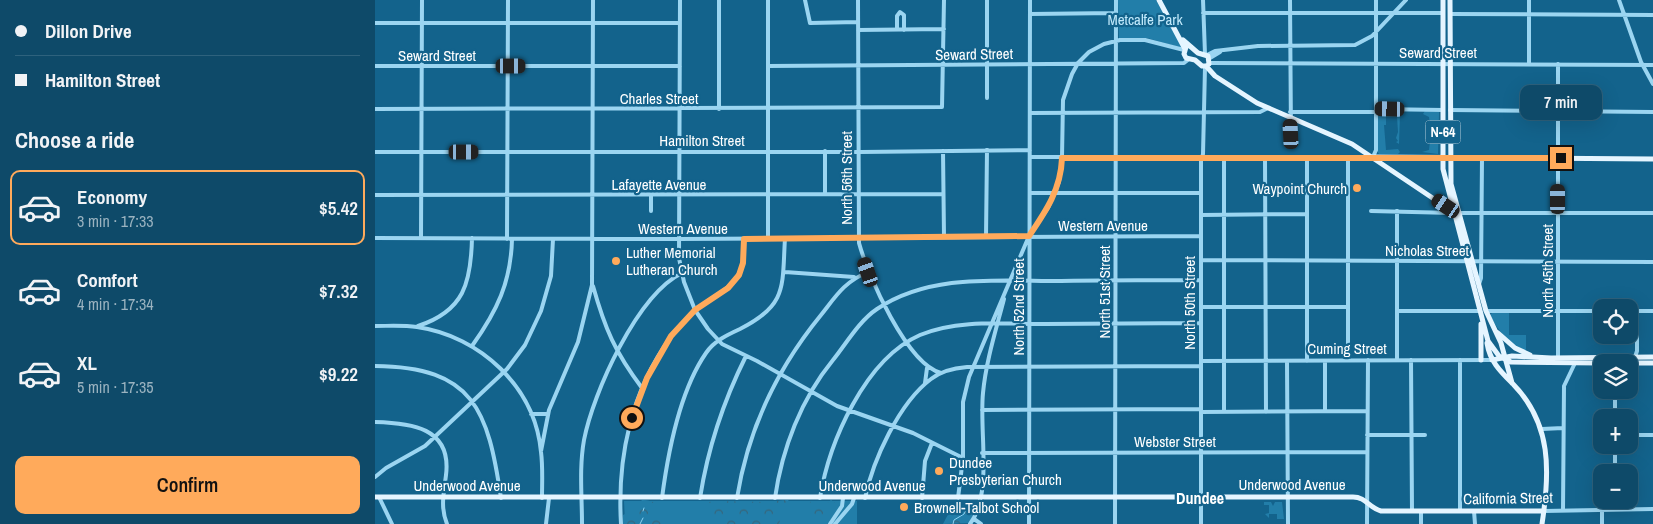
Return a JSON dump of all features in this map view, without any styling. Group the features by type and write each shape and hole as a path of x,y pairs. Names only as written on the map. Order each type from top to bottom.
{"main road":[{"path":"1159,0 1180,36 1186,52 1195,60 1207,61"},
{"name":"N-64","path":"1443,0 1443,157 1454,211 1469,262 1486,336 1491,348 1504,358"},
{"name":"N-64","path":"1450,0 1449,157 1454,211"},
{"path":"1186,52 1196,51 1207,61 1220,78 1268,108 1290,115 1340,138 1373,157 1454,211"},
{"path":"1373,157 1653,159"},
{"name":"N-64","path":"1469,262 1504,358"},
{"path":"1481,360 1482,318"},
{"name":"N-64","path":"1493,329 1515,348 1540,357"},
{"path":"1486,336 1492,360 1507,380 1512,381"},
{"name":"Cuming Street","path":"1638,356 1653,357"},
{"name":"Cuming Street","path":"1492,360 1504,358 1593,357"},
{"path":"1504,358 1512,381 1533,410 1542,429 1546,450 1542,524"},
{"name":"Cuming Street","path":"1504,358 1517,363 1593,363"},
{"path":"1512,381 1513,366 1517,363"},
{"path":"1638,363 1653,363"},
{"name":"Underwood Avenue","path":"377,497 1357,497 1367,502"},
{"path":"1367,502 1377,510 1367,514"},
{"name":"California Street","path":"1377,510 1544,511"}],"street":[{"path":"421,238 422,0"},
{"path":"507,239 508,0"},
{"path":"541,498 541,452 548,414 578,342 592,285 593,0"},
{"path":"680,0 679,239 682,273 695,310 718,341 811,393 849,412 894,426 963,458"},
{"path":"719,0 719,109"},
{"path":"768,0 768,239"},
{"path":"805,0 810,22 858,22"},
{"name":"North 56th Street","path":"858,0 858,238 868,272 883,305 927,368"},
{"path":"944,0 944,65"},
{"path":"987,0 987,98"},
{"name":"North 52nd Street","path":"1029,524 1030,0"},
{"name":"North 51st Street","path":"1115,524 1116,0"},
{"name":"North 50th Street","path":"1201,524 1201,193 1203,83 1207,61 1203,41 1203,0"},
{"path":"1290,0 1291,134"},
{"path":"1030,157 1373,157 1376,150 1376,0"},
{"path":"1207,61 1222,51 1251,46 1352,46 1365,41 1406,0"},
{"path":"1529,0 1529,64"},
{"path":"1619,0 1642,65 1653,84"},
{"path":"897,30 897,16 899,12 904,16 904,30"},
{"path":"1030,14 1116,13"},
{"path":"1203,13 1443,13"},
{"path":"1450,14 1653,15"},
{"path":"375,23 680,23"},
{"path":"858,30 944,29"},
{"path":"958,498 963,458 963,402 973,367 1029,236 1055,194 1060,177 1062,158 1062,113 1066,88 1078,63 1094,49 1116,41 1145,40 1186,52"},
{"path":"1196,51 1201,49 1203,41"},
{"name":"Seward Street","path":"768,66 1181,63 1186,52"},
{"name":"Seward Street","path":"1207,61 1653,65"},
{"name":"North 45th Street","path":"1558,64 1558,358"},
{"name":"Charles Street","path":"375,109 943,107 944,65"},
{"name":"Seward Street","path":"375,66 680,66"},
{"path":"1030,113 1261,112 1268,108"},
{"path":"1290,115 1376,110 1443,110"},
{"path":"1450,110 1653,112"},
{"path":"986,237 987,150"},
{"name":"Hamilton Street","path":"375,152 1029,150"},
{"path":"825,151 825,194"},
{"path":"943,151 943,237"},
{"path":"1265,157 1266,412"},
{"path":"1307,157 1307,361"},
{"path":"1348,157 1348,360"},
{"path":"1224,158 1224,412"},
{"path":"1479,286 1482,262 1482,158"},
{"path":"1029,193 1201,193"},
{"name":"Lafayette Avenue","path":"375,195 943,194"},
{"path":"651,195 651,211"},
{"path":"1371,211 1653,213"},
{"path":"1397,211 1397,360"},
{"path":"1201,214 1307,214"},
{"name":"Western Avenue","path":"375,238 768,239 1201,236"},
{"path":"415,327 442,315 461,296 471,273 472,238"},
{"path":"662,498 667,462 680,413 701,362 718,341 754,322 768,311 781,292 785,272 785,238"},
{"path":"472,346 493,316 503,294 511,267 512,239"},
{"path":"375,477 418,451 434,437 504,372 525,345 541,311 551,276 553,239"},
{"path":"621,524 620,498 625,447 642,388 662,350 695,310 728,288 737,279 743,263 744,239"},
{"name":"Nicholas Street","path":"1201,260 1653,262"},
{"path":"785,272 840,283 868,272"},
{"path":"582,524 582,456 588,421 597,396 628,332 650,302 682,273"},
{"path":"737,498 743,464 753,430 779,374 840,283 857,277"},
{"path":"775,498 789,440 811,393 830,364 859,328 872,313 883,305 914,291 944,284 1011,281 1201,280"},
{"path":"592,285 604,325 617,353 642,388"},
{"path":"970,524 983,498 982,410 987,367 1006,292"},
{"path":"590,299 596,298"},
{"path":"1201,307 1348,307"},
{"path":"1397,311 1479,311"},
{"path":"1486,311 1593,311"},
{"path":"1638,311 1653,311"},
{"path":"820,498 830,457 849,412 875,372 908,342 941,328 991,324 1201,323"},
{"path":"375,326 415,327 448,335 472,346 504,372 520,392 531,414 541,452"},
{"path":"700,498 715,429 727,395 747,356"},
{"path":"1367,360 1367,524"},
{"path":"1411,360 1412,511"},
{"path":"1460,360 1460,511"},
{"name":"Cuming Street","path":"925,384 941,374 958,368 973,367 1115,367 1201,364 1224,361 1492,360"},
{"path":"1287,361 1287,524"},
{"path":"1325,361 1325,411"},
{"path":"1563,510 1564,383 1575,363"},
{"path":"375,366 413,368 430,372 451,383 472,402 488,432 501,498"},
{"path":"865,498 877,459 894,426 925,384 927,368 941,374"},
{"path":"982,410 1367,411"},
{"path":"531,414 548,414"},
{"path":"375,422 412,424 422,428 434,437 441,447 446,460 443,511 447,524"},
{"path":"1542,429 1563,428"},
{"path":"1367,435 1425,435"},
{"path":"1638,435 1653,435"},
{"path":"922,498 925,461 932,442"},
{"name":"Webster Street","path":"982,453 1367,452"},
{"path":"377,497 392,524"},
{"path":"546,524 549,498"},
{"path":"830,524 842,506 843,498"},
{"path":"835,524 852,504 854,498"},
{"path":"1602,509 1602,524"},
{"name":"California Street","path":"1544,511 1602,509"},
{"name":"California Street","path":"1638,509 1653,509"},
{"path":"1421,511 1421,524"},
{"path":"1475,511 1475,524"},
{"path":"974,519 981,524"}],"green space":[{"name":"Metcalfe Park","path":"1118,0 1156,0 1182,44 1182,48 1147,38 1119,38"},
{"path":"1378,111 1398,111 1400,114 1399,144 1396,142 1398,141 1396,138 1398,132 1397,117 1386,117 1386,125 1384,125 1386,150 1398,149 1400,152 1398,154 1379,154 1377,151"},
{"path":"1425,111 1439,112 1438,154 1422,152 1429,150 1430,141 1433,140 1432,126 1430,126 1429,117 1423,114"},
{"path":"1492,313 1509,313 1509,335 1526,335 1526,352 1501,332 1490,315"},
{"path":"642,500 647,500 658,506 662,524 623,524 623,515 633,510"},
{"path":"788,500 791,504 782,514 779,524 725,524 721,514 715,521 708,515 708,509 700,508 704,503 714,501 766,502"},
{"path":"831,500 835,503 833,508 821,521 811,510 809,504 811,501 816,501 822,508"},
{"path":"624,501 857,501 857,524 625,524"},
{"path":"1264,502 1271,502 1273,506 1275,502 1282,502 1284,519 1277,519 1277,514 1269,514 1269,518 1265,514 1269,513 1269,505 1264,505"},
{"path":"953,505 963,505 975,511 969,523 943,524"}],"waterway":[{"path":"953,524 954,520 964,514 967,508"},
{"path":"640,524 643,518"}],"place":[{"name":"Waypoint Church","path":"1357,188"},
{"name":"Luther Memorial Lutheran Church","path":"616,261"},
{"name":"Dundee Presbyterian Church","path":"939,471"},
{"name":"Brownell-Talbot School","path":"904,507"}],"district":[{"name":"Dundee","path":"1200,498"}],"route":[{"path":"632,418 642,388 657,358 671,336 695,310 728,288 739,275 743,263 744,239 1029,236 1053,199 1059,182 1062,158 1561,158"}]}
